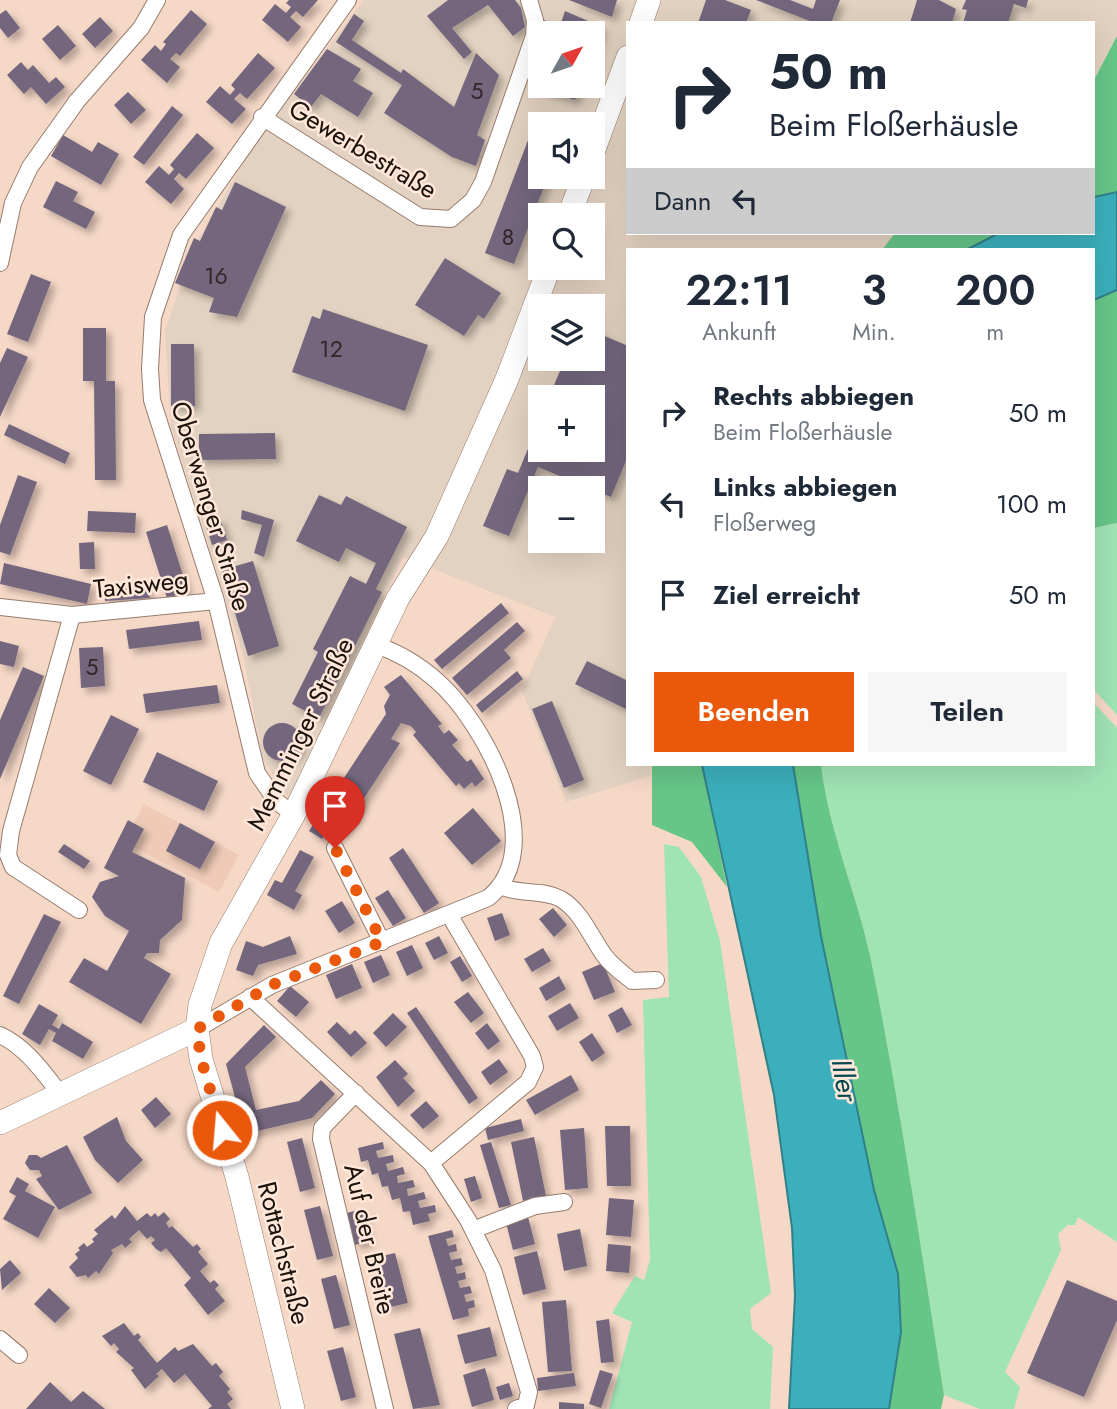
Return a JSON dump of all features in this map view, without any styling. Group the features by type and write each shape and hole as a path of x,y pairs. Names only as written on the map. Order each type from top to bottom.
{"main road":[{"path":"641,21 649,0"},
{"path":"605,119 626,62"},
{"name":"Memminger Straße","path":"197,1029 204,987 220,943 294,814 398,598 437,536 507,379 544,280"},
{"path":"0,1123 197,1029"},
{"name":"Rottachstraße","path":"197,1029 201,1059 237,1177 293,1409"}],"street":[{"path":"0,263 13,203 30,167 77,101 141,28 157,0"},
{"name":"Oberwanger Straße","path":"294,814 277,802 257,773 216,601 156,421 150,369 151,335 169,263 181,235 262,117 348,0"},
{"name":"Gewerbestraße","path":"262,117 420,217 451,219 473,200 483,182 534,36 535,20 529,0"},
{"name":"Taxisweg","path":"0,607 72,615 216,601"},
{"name":"Taxisweg","path":"72,615 11,831 8,855 20,874 79,910"},
{"path":"197,1029 272,985 450,916 488,898 503,887 512,869 516,842 512,814 501,780 477,733 437,681 393,650 376,645"},
{"path":"335,848 382,942"},
{"path":"503,887 547,893 562,900 574,910 617,970 632,981 656,979"},
{"path":"431,1163 528,1082 535,1067 532,1056 450,916"},
{"path":"250,997 431,1163 473,1230 493,1270 529,1392 526,1405 516,1409"},
{"path":"0,1035 12,1041 38,1066 61,1096"},
{"name":"Auf der Breite","path":"356,1093 322,1128 321,1139 385,1409"},
{"path":"473,1230 536,1206 564,1202"},
{"path":"0,1339 19,1355"}],"shaded area":[{"path":"364,0 1117,0 1117,36 1095,78 1095,21 626,21 626,235 893,235 884,248 626,248 626,766 652,766 651,776 566,802 522,691 555,617 403,557 289,799 263,759 243,655 171,426 165,331 194,246 261,134"},
{"path":"144,804 239,855 219,892 134,847 134,823"}],"green space":[{"path":"1117,36 1117,192 1095,197 1095,78"},
{"path":"893,235 994,235 970,248 884,248"},
{"path":"1117,290 1117,523 1095,528 1095,300"},
{"path":"1117,523 1117,715 1095,691 1095,528"},
{"path":"1095,704 1117,728 1117,1242 1078,1217 1075,1225 1068,1225 1058,1234 1061,1250 1005,1372 1020,1387 1014,1409 980,1409 944,1395 882,1014 871,960 825,790 821,766 1095,766"},
{"path":"652,766 702,766 727,887 692,842 652,825"},
{"path":"793,766 821,766 830,814 871,960 901,1122 944,1395 941,1409 889,1409 901,1332 898,1274 874,1190 821,936"},
{"path":"664,844 679,847 701,877 720,941 771,1293 750,1309 752,1329 773,1347 770,1409 609,1409 632,1322 612,1313 635,1276 644,1280 650,1260 643,1000 669,997"}],"water":[{"path":"1117,192 1117,290 1095,300 1095,248 970,248 995,235 1095,235 1095,197"},
{"name":"Iller","path":"702,766 793,766 821,936 874,1190 898,1274 901,1332 889,1409 789,1409 795,1296 792,1228 774,1095"}],"building":[{"path":"289,0 318,0 303,17 296,11 290,17 301,27 288,42 262,20 275,4 286,13 291,7 286,3"},
{"path":"448,0 515,0 521,8 525,27 513,36 488,5 452,28 472,52 464,59 427,16"},
{"path":"569,0 617,0 612,17"},
{"path":"706,0 725,0 751,10 747,21 699,21"},
{"path":"756,0 790,0 813,9 816,0 840,0 832,21 810,21"},
{"path":"917,0 939,0 956,9 953,21 911,21"},
{"path":"966,0 1028,0 1026,8 1014,4 1009,21 964,21 967,10 962,9"},
{"path":"6,10 20,28 8,38 0,28 0,14"},
{"path":"191,10 207,24 180,56 176,53 170,59 180,67 167,83 141,60 155,45 161,51 166,44 163,42"},
{"path":"565,11 588,21 562,21"},
{"path":"354,14 364,21 352,40 401,73 403,69 454,107 476,53 499,75 477,135 485,140 476,166 452,157 384,113 402,85 336,42"},
{"path":"100,17 113,31 95,48 82,34"},
{"path":"58,25 76,46 60,60 42,39"},
{"path":"327,49 361,69 353,81 373,93 358,117 321,94 311,107 294,94"},
{"path":"258,53 275,68 247,99 240,93 234,99 246,109 232,124 206,102 220,86 230,95 235,89 231,85"},
{"path":"21,62 28,70 33,65 49,83 56,77 65,87 46,104 31,87 24,94 7,75"},
{"path":"128,92 146,110 131,124 114,105"},
{"path":"172,106 183,115 144,165 133,157"},
{"path":"197,133 214,148 186,179 179,173 174,179 184,189 171,204 145,182 159,166 169,175 174,169 170,165"},
{"path":"63,135 92,152 98,142 119,154 101,185 51,156"},
{"path":"528,140 528,189 543,189 538,203 528,203 528,228 514,264 485,253"},
{"path":"56,181 78,192 73,201 95,212 86,229 43,207"},
{"path":"235,182 286,207 237,317 209,312 214,298 175,283 194,238 200,241 216,207 222,210"},
{"path":"445,258 501,293 484,319 478,315 464,336 415,305"},
{"path":"31,274 51,282 28,342 7,334"},
{"path":"323,309 428,345 405,411 292,372 312,316 320,319"},
{"path":"83,328 106,328 106,381 115,381 116,480 95,480 94,381 83,381"},
{"path":"605,336 626,345 626,461 611,497 605,495 605,476 560,476 538,467 534,476 528,476 528,491 509,536 483,526 507,469 518,473 528,449 528,462 605,462 605,385 554,385 560,371 605,371"},
{"path":"171,344 194,344 195,406 171,406"},
{"path":"7,348 28,357 0,417 0,363"},
{"path":"9,424 70,453 65,464 4,435"},
{"path":"275,433 276,459 199,460 199,434"},
{"path":"18,475 37,482 10,555 0,552 0,525"},
{"path":"319,495 341,505 346,496 407,527 376,589 382,592 319,718 292,704 318,652 313,649 350,576 366,584 376,563 346,548 339,562 296,541"},
{"path":"242,510 274,520 264,557 254,553 262,525 241,519"},
{"path":"88,511 136,513 135,533 87,531"},
{"path":"220,517 227,540 212,545 205,522"},
{"path":"167,525 188,591 167,598 146,532"},
{"path":"94,542 95,569 80,569 79,543"},
{"path":"253,561 279,646 248,656 222,570"},
{"path":"4,563 91,584 87,604 0,584"},
{"path":"149,587 150,598 105,601 104,590"},
{"path":"501,603 509,613 442,669 434,660"},
{"path":"199,621 202,640 129,649 126,630"},
{"path":"517,622 525,631 504,650 511,658 467,695 452,678"},
{"path":"0,641 19,646 14,667 0,664"},
{"path":"103,647 105,686 81,688 79,648"},
{"path":"587,661 626,680 626,709 575,684"},
{"path":"23,667 44,676 0,779 0,720"},
{"path":"517,671 523,679 482,713 476,705"},
{"path":"401,675 442,724 438,726 444,734 449,730 458,740 452,745 467,762 471,759 484,779 475,787 472,782 464,789 459,783 456,786 413,735 416,732 411,726 401,723 391,739 400,743 342,832 330,826 322,839 309,831 386,714 384,706 390,695 384,687"},
{"path":"217,685 220,703 146,713 143,694"},
{"path":"552,701 584,780 564,788 532,709"},
{"path":"111,715 139,729 111,785 83,771"},
{"path":"282,723 295,729 301,742 295,755 282,761 269,755 263,742 269,729"},
{"path":"157,752 218,781 204,811 143,782"},
{"path":"473,808 501,841 472,865 444,833"},
{"path":"128,820 144,829 132,852 185,878 182,920 160,940 159,953 147,953 144,958 171,974 141,1024 69,982 84,958 107,971 129,931 105,916 92,897 100,882 119,876 104,868"},
{"path":"180,823 215,842 200,869 166,851"},
{"path":"64,844 90,861 84,869 58,852"},
{"path":"403,848 439,903 424,913 389,858"},
{"path":"300,850 314,857 295,891 302,895 294,910 267,895 275,880 282,883"},
{"path":"388,890 406,918 393,926 375,898"},
{"path":"342,901 355,923 339,933 325,911"},
{"path":"553,908 567,925 554,937 539,919"},
{"path":"502,913 510,935 495,941 487,918"},
{"path":"44,914 61,922 19,1004 3,996"},
{"path":"290,936 297,954 258,965 253,976 236,970 246,941 263,947"},
{"path":"439,936 448,953 434,960 425,943"},
{"path":"412,945 423,968 407,976 396,952"},
{"path":"543,948 551,961 532,972 524,959"},
{"path":"381,955 390,975 373,983 364,962"},
{"path":"460,956 472,976 462,982 450,962"},
{"path":"603,963 615,992 594,1000 582,972"},
{"path":"352,964 362,988 336,999 326,975"},
{"path":"559,976 566,989 546,1001 539,988"},
{"path":"290,986 309,1002 296,1017 277,1001"},
{"path":"468,992 484,1013 471,1023 454,1002"},
{"path":"570,1003 579,1018 557,1031 548,1016"},
{"path":"39,1004 58,1015 52,1025 59,1029 62,1023 93,1042 83,1059 52,1041 56,1033 49,1029 40,1045 22,1034"},
{"path":"416,1007 478,1098 469,1104 407,1013"},
{"path":"622,1007 632,1025 617,1033 608,1015"},
{"path":"393,1013 407,1027 386,1047 373,1033"},
{"path":"337,1022 350,1035 355,1030 367,1043 351,1057 327,1032"},
{"path":"487,1023 500,1041 488,1050 475,1033"},
{"path":"264,1025 276,1037 245,1067 256,1110 299,1101 321,1080 335,1094 312,1118 245,1134 226,1064"},
{"path":"592,1033 605,1053 592,1062 579,1042"},
{"path":"499,1059 508,1072 490,1085 481,1072"},
{"path":"395,1060 408,1074 403,1078 415,1091 398,1107 376,1077"},
{"path":"571,1075 579,1090 535,1115 526,1100"},
{"path":"156,1097 171,1114 155,1128 141,1110"},
{"path":"426,1101 439,1116 423,1129 410,1115"},
{"path":"117,1117 126,1141 143,1160 118,1183 95,1160 83,1137"},
{"path":"521,1119 524,1131 488,1140 485,1128"},
{"path":"605,1126 630,1126 631,1186 607,1186"},
{"path":"584,1128 588,1188 565,1190 560,1130"},
{"path":"534,1137 546,1196 523,1201 511,1142"},
{"path":"302,1138 315,1188 300,1192 287,1142"},
{"path":"383,1142 384,1149 376,1151 378,1158 393,1155 394,1162 386,1164 388,1171 403,1167 405,1174 397,1176 398,1183 413,1180 415,1187 407,1189 408,1196 424,1192 426,1199 418,1201 420,1208 435,1205 436,1212 428,1214 430,1221 413,1225 410,1211 403,1212 400,1198 392,1200 388,1186 382,1187 378,1173 372,1175 368,1160 361,1162 358,1148"},
{"path":"491,1142 511,1205 499,1208 480,1145"},
{"path":"67,1145 92,1193 59,1210 36,1179 42,1176 39,1170 30,1170 25,1163 29,1155 41,1158"},
{"path":"475,1176 482,1198 471,1202 464,1179"},
{"path":"17,1177 29,1184 25,1191 55,1207 38,1238 3,1219 16,1196 9,1192"},
{"path":"609,1198 634,1200 631,1237 606,1235"},
{"path":"125,1206 137,1221 147,1213 151,1217 155,1213 158,1217 164,1212 170,1219 166,1223 169,1228 172,1226 193,1247 197,1244 201,1249 198,1252 208,1264 200,1271 210,1283 214,1280 219,1285 215,1289 225,1301 208,1315 184,1285 191,1278 166,1248 161,1252 156,1249 151,1243 155,1240 151,1236 147,1239 139,1230 129,1239 132,1242 125,1248 122,1244 111,1250 113,1253 99,1274 96,1271 88,1278 86,1275 77,1277 69,1267 78,1258 75,1254 80,1250 78,1248 84,1243 87,1247 94,1242 92,1239 98,1234 94,1230 112,1215 115,1219"},
{"path":"320,1206 333,1256 317,1260 304,1210"},
{"path":"362,1209 369,1241 355,1245 347,1213"},
{"path":"528,1217 535,1244 513,1250 506,1223"},
{"path":"580,1229 587,1266 564,1271 557,1234"},
{"path":"452,1230 454,1237 446,1239 448,1246 456,1244 457,1251 449,1253 451,1260 461,1258 463,1265 455,1267 457,1274 465,1272 466,1279 458,1281 460,1288 470,1286 472,1293 464,1295 466,1302 474,1300 475,1307 468,1309 469,1316 453,1320 428,1236"},
{"path":"608,1244 631,1246 629,1273 606,1271"},
{"path":"537,1251 546,1289 523,1295 514,1257"},
{"path":"395,1253 408,1303 386,1308 374,1258"},
{"path":"10,1260 21,1273 2,1290 0,1269"},
{"path":"336,1275 350,1325 334,1329 321,1279"},
{"path":"1067,1280 1117,1301 1117,1320 1084,1397 1027,1373"},
{"path":"49,1288 70,1308 55,1323 34,1304"},
{"path":"566,1300 572,1371 548,1372 542,1302"},
{"path":"609,1319 614,1362 601,1363 596,1321"},
{"path":"124,1323 134,1336 138,1333 141,1337 138,1340 157,1363 175,1347 178,1351 193,1344 212,1366 216,1363 223,1372 219,1376 230,1389 227,1392 233,1399 227,1404 231,1409 208,1409 212,1406 185,1374 174,1383 162,1369 156,1374 159,1376 145,1389 131,1370 134,1368 116,1352 119,1349 114,1343 111,1346 102,1336"},
{"path":"490,1327 497,1356 465,1364 457,1335"},
{"path":"420,1328 440,1405 413,1409 394,1334"},
{"path":"343,1347 356,1397 341,1401 327,1351"},
{"path":"485,1368 494,1400 472,1407 463,1375"},
{"path":"600,1370 613,1374 601,1408 589,1404"},
{"path":"574,1373 576,1386 538,1391 537,1378"},
{"path":"50,1382 71,1402 83,1391 105,1409 26,1409"},
{"path":"509,1383 513,1396 500,1400 496,1387"},
{"path":"559,1402 584,1404 584,1409 559,1409"}],"route":[{"path":"222,1130 201,1059 197,1029 272,985 382,942 335,848"}]}
